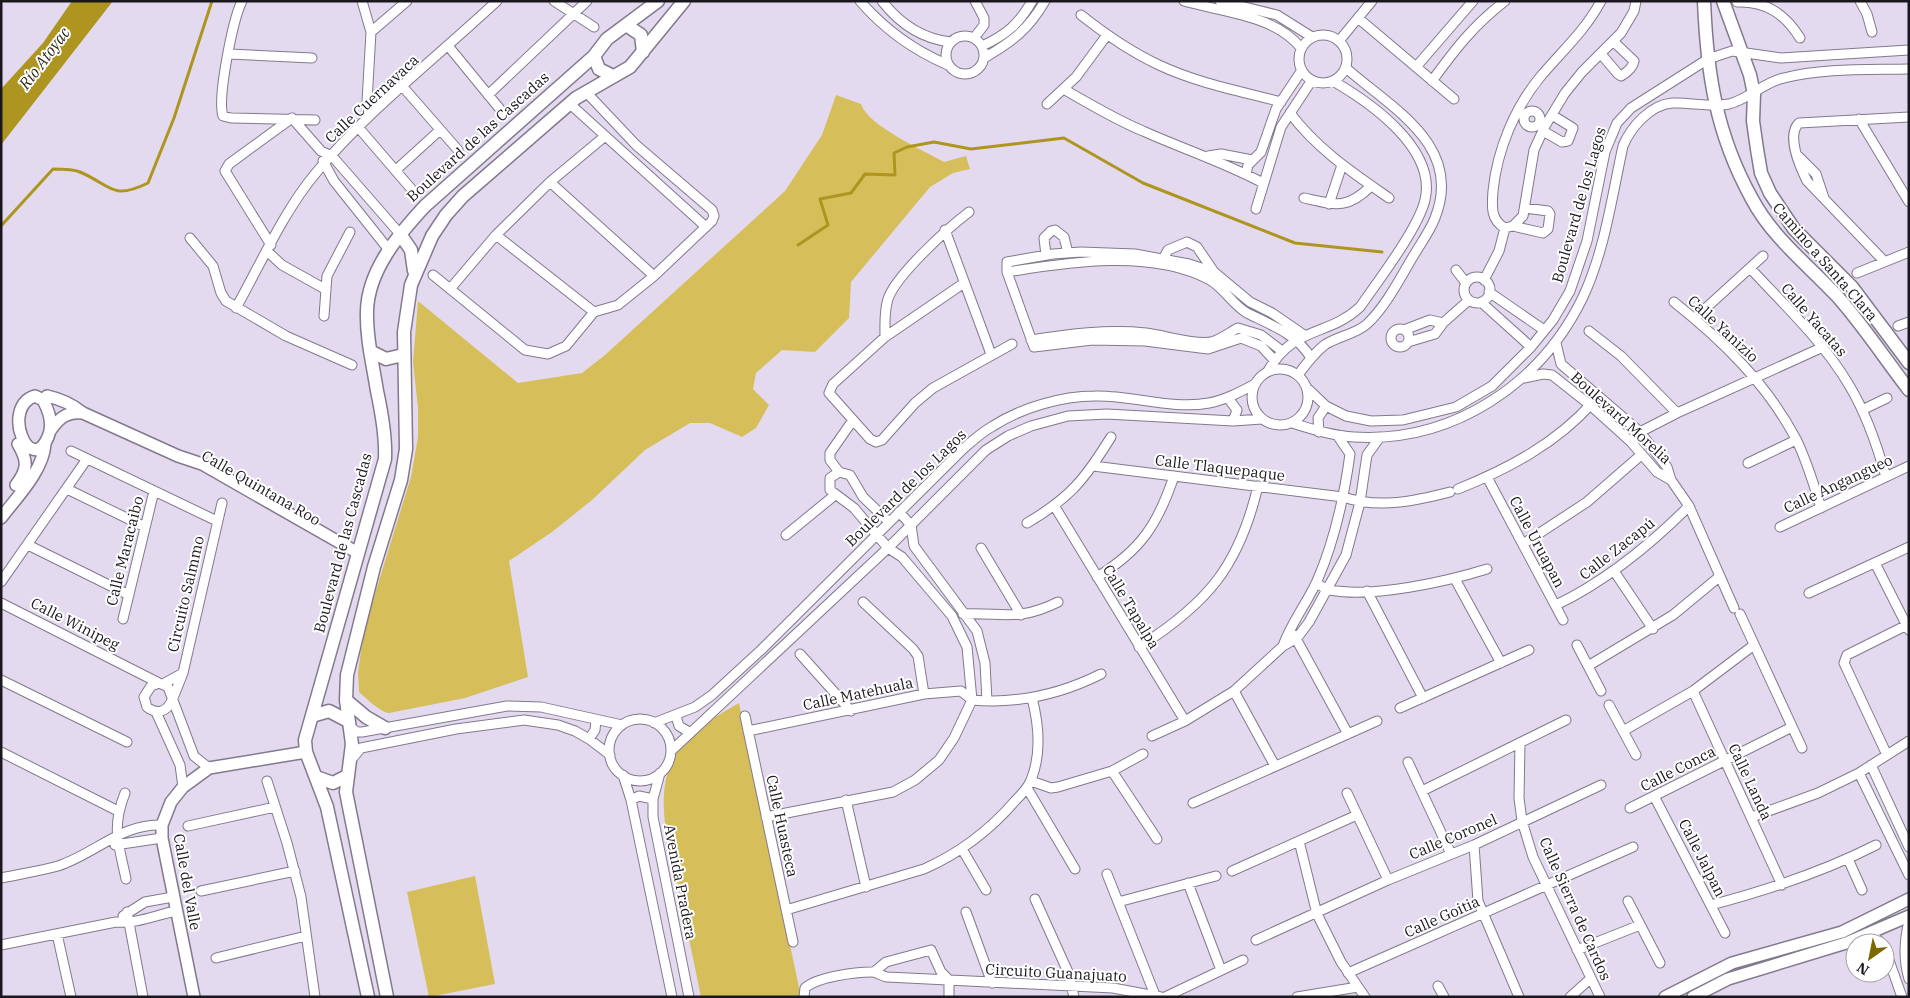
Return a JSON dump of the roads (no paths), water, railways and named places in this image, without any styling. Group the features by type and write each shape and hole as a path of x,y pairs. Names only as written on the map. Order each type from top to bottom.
{"main road":[{"name":"Boulevard de las Cascadas","path":"368,997 327,807 306,752 305,740 385,459 386,438 370,352 366,309 370,292 389,250 400,234 442,188 594,56 607,39 658,1"},
{"path":"387,997 346,792 352,744 346,700 346,675 374,567 401,480 406,449 403,355 406,308 414,276 432,236 446,215 463,196 570,104 586,92 630,67 684,1"},
{"name":"Camino a Santa Clara","path":"1704,1 1708,59 1714,106 1738,171 1752,201 1781,239 1838,298 1909,390"},
{"name":"Camino a Santa Clara","path":"1723,1 1742,52 1754,94 1757,149 1762,173 1770,193 1794,229 1852,287 1909,362"},
{"path":"626,25 641,35 644,52"},
{"path":"594,56 599,69 613,76"},
{"path":"400,234 411,250 414,276"},
{"path":"370,352 386,359 403,355"},
{"path":"346,700 360,714 385,728"},
{"path":"312,716 329,711 349,724"},
{"path":"316,777 333,783 347,776"}],"street":[{"path":"242,1 229,54 221,108 223,116 231,118 315,120"},
{"path":"362,1 372,32 366,119"},
{"path":"372,32 407,1"},
{"name":"Calle Cuernavaca","path":"236,308 295,202 324,165 366,119 449,47 497,1"},
{"path":"554,1 594,28"},
{"path":"488,95 587,1"},
{"path":"860,1 873,16 906,44 926,56 948,64 955,72 969,74 979,68 984,58 1013,41 1025,30 1045,1"},
{"path":"882,1 900,21 912,30 930,38 951,42"},
{"path":"974,38 984,24 984,18 975,1"},
{"path":"982,46 1010,31 1019,22 1032,1"},
{"path":"1184,1 1267,24 1293,38 1301,48"},
{"path":"1220,1 1277,16 1312,37"},
{"path":"1339,41 1372,1"},
{"path":"1416,67 1473,1"},
{"path":"1432,81 1462,39 1479,21 1505,1"},
{"path":"1525,208 1548,211 1550,214 1548,229 1542,232 1509,227 1496,221 1493,215 1494,187 1505,141 1542,75 1582,31 1601,1"},
{"path":"1484,280 1509,227 1523,216 1532,157 1542,127 1582,72 1613,42 1629,21 1636,1"},
{"path":"1860,1 1867,14 1872,32"},
{"path":"1737,2 1760,2 1791,24 1800,38"},
{"path":"1081,15 1107,35 1159,65 1215,84 1281,102"},
{"path":"1358,18 1454,99"},
{"path":"1047,104 1065,90 1092,58 1107,35"},
{"path":"1326,35 1339,41 1347,53 1346,68 1333,81 1320,83 1312,80 1302,70 1299,59 1301,48 1312,37 1326,35"},
{"path":"948,64 946,53 951,42 962,36 974,38 982,46 984,58"},
{"path":"1601,54 1618,74 1621,76 1624,74 1634,61 1613,42"},
{"path":"449,47 504,114"},
{"name":"Boulevard de los Lagos","path":"1307,388 1326,406 1346,416 1371,421 1403,420 1456,408 1492,386 1530,347 1562,306 1575,278 1589,232 1601,173 1611,136 1617,123 1631,108 1708,59 1723,52 1742,52 1782,58 1909,50"},
{"path":"229,54 312,58"},
{"path":"1298,375 1311,358 1327,344 1365,326 1380,310 1435,219 1440,202 1441,185 1438,163 1429,142 1410,120 1346,68"},
{"name":"Boulevard de los Lagos","path":"1292,423 1319,432 1353,437 1410,435 1462,418 1490,403 1524,378 1556,343 1571,319 1586,288 1598,255 1625,141 1639,120 1663,105 1672,103 1714,106 1738,102 1783,78 1851,70 1909,69"},
{"path":"1246,174 1252,160 1261,152 1271,121 1281,102 1302,70"},
{"path":"1256,209 1281,127 1312,80"},
{"path":"1268,371 1283,369 1298,375 1307,388 1308,396 1304,412 1292,423 1276,425 1262,419 1252,403 1254,384 1268,371 1282,351 1300,337 1352,315 1360,307 1418,217 1425,200 1425,177 1417,153 1406,139 1373,110 1333,81"},
{"path":"1356,96 1365,84"},
{"path":"403,87 458,150"},
{"path":"1065,90 1142,131 1208,156 1229,169 1246,174 1263,183"},
{"path":"1660,90 1663,105"},
{"path":"433,275 525,350 538,354 556,351 566,346 594,312 618,305 654,276 712,221 714,216 712,210 636,145 586,92"},
{"path":"1373,110 1382,98"},
{"path":"570,104 625,156 706,227"},
{"path":"1631,108 1639,120"},
{"path":"1521,113 1536,112 1540,117 1542,127 1562,142 1568,141 1573,128 1552,115"},
{"path":"1290,113 1314,141 1342,165 1389,198"},
{"path":"1884,261 1807,181 1798,156 1793,134 1794,128 1799,123 1909,117"},
{"path":"292,118 321,151 332,156 400,234"},
{"path":"292,118 229,164 225,171 282,265 325,289"},
{"path":"1859,119 1909,202"},
{"path":"1271,121 1281,127"},
{"path":"358,127 413,191"},
{"path":"396,170 440,130"},
{"path":"1611,136 1625,141"},
{"path":"450,289 496,235 550,182 604,137"},
{"path":"625,156 636,145"},
{"path":"321,151 324,165 334,181 389,250"},
{"path":"1208,156 1221,154 1252,160"},
{"path":"1329,204 1342,165"},
{"path":"1601,173 1616,175"},
{"path":"550,182 654,276"},
{"path":"1304,198 1338,206 1346,204 1371,186"},
{"path":"357,209 368,199"},
{"path":"885,337 885,308 897,284 945,230 969,212"},
{"path":"945,230 990,354"},
{"path":"1054,264 1044,238 1051,231 1055,230 1064,237 1068,253"},
{"path":"324,316 325,289 331,268 350,232"},
{"path":"496,235 594,312"},
{"path":"190,238 213,266 221,293 236,308 286,336 352,365"},
{"path":"1162,261 1168,250 1187,242 1197,247 1213,277 1245,312 1300,337"},
{"path":"1274,360 1256,343 1247,338 1236,338 1208,349 1145,341 1092,340 1034,347 1006,266 1010,261 1049,254 1068,253 1109,252 1162,261 1213,277 1250,302 1272,313 1300,337 1311,358"},
{"path":"1109,252 1110,262"},
{"path":"1857,273 1909,252"},
{"path":"1695,318 1763,256"},
{"path":"1007,272 1054,264 1162,261"},
{"name":"Calle Yacatas","path":"1750,268 1823,347 1850,385 1862,410 1886,477"},
{"path":"1456,270 1466,283"},
{"path":"1481,302 1487,298 1489,292 1488,285 1484,280 1475,278 1466,283 1464,292 1469,300 1481,302 1530,347"},
{"path":"964,284 885,337 830,388 829,393 870,439 876,442 882,440 915,404 933,388 990,354 1012,344"},
{"path":"1489,292 1544,330"},
{"path":"1443,323 1430,320 1404,330 1399,329 1391,335 1392,344 1401,348 1408,342 1435,334 1443,323 1469,300"},
{"path":"1236,338 1238,328 1250,302"},
{"name":"Calle Yanizio","path":"1674,302 1724,344 1755,377 1796,440 1821,508"},
{"path":"1898,326 1909,322"},
{"path":"1031,340 1072,334 1109,332 1146,333 1205,342 1219,339 1238,328 1261,335 1282,351"},
{"path":"1404,330 1409,335 1408,342"},
{"path":"1589,331 1632,367 1677,413"},
{"name":"Boulevard Morelia","path":"1556,343 1561,364 1640,432 1667,467 1671,480 1690,506 1719,577 1754,645 1802,748"},
{"path":"1631,442 1640,432 1677,413 1823,347"},
{"path":"1552,375 1561,364"},
{"name":"Boulevard Morelia","path":"1524,378 1543,374 1552,375 1590,405 1631,442 1657,472 1671,480"},
{"name":"Boulevard de los Lagos","path":"654,723 695,707 712,695 761,650 962,449 993,425 1026,410 1062,400 1095,396 1186,404 1208,404 1228,398 1254,384"},
{"path":"1,506 25,472 27,466 25,455 9,430 10,414 20,401 34,396 43,400 50,414 50,431"},
{"name":"Calle Quintana Roo","path":"43,400 47,396 71,404 83,413 178,456 202,464 357,556"},
{"name":"Calle Tlaquepaque","path":"1093,466 1343,497 1360,502 1398,502 1454,490 1487,477 1538,449 1598,396"},
{"path":"1228,398 1237,410 1232,421"},
{"path":"1862,410 1887,398"},
{"path":"1319,432 1318,418 1326,406"},
{"path":"1456,408 1462,418"},
{"path":"1,518 35,471 44,453 50,431 61,418 75,412 83,413"},
{"name":"Boulevard de los Lagos","path":"671,751 689,732 888,548 986,450 1008,436 1031,426 1068,416 1107,414 1232,421 1262,419"},
{"path":"853,420 830,453 830,460 839,472 850,475 863,497 889,522"},
{"path":"1283,646 1289,629 1298,617 1316,583 1330,550 1343,497 1350,454 1337,434"},
{"path":"1027,523 1054,507 1078,484 1093,466 1110,437"},
{"path":"1152,736 1185,721 1234,691 1283,646 1297,638 1310,622 1346,555 1360,502 1367,455 1380,437"},
{"path":"1748,462 1796,440"},
{"path":"18,444 32,449 45,444"},
{"name":"Circuito Salmmo","path":"71,452 217,521"},
{"path":"1350,454 1367,455"},
{"path":"1523,544 1587,502 1641,455"},
{"path":"1,582 87,459"},
{"name":"Calle Angangueo","path":"1780,527 1909,466"},
{"path":"766,817 893,792 915,780 939,760 954,738 972,700 967,647 952,616 902,557 888,548 854,508 830,490 830,478 839,472"},
{"path":"1097,576 1131,552 1149,530 1163,509 1174,476"},
{"name":"Calle Uruapan","path":"1487,477 1563,620"},
{"path":"1140,647 1173,626 1200,602 1219,579 1238,550 1250,518 1258,486"},
{"path":"67,489 145,527"},
{"name":"Calle Maracaibo","path":"123,618 154,491"},
{"path":"786,535 835,494"},
{"name":"Circuito Salmmo","path":"173,699 183,673 222,503"},
{"name":"Calle Zacapú","path":"1556,605 1585,591 1614,571 1654,539 1690,506"},
{"name":"Calle Tapalpa","path":"1054,507 1185,721"},
{"path":"899,512 911,525 914,546 966,613 977,631 981,648 987,701"},
{"path":"28,545 129,595"},
{"path":"902,557 914,546"},
{"path":"1809,593 1909,547"},
{"path":"980,548 1021,615"},
{"path":"1875,563 1908,626 1847,654 1844,658 1844,663 1887,755"},
{"path":"1316,583 1328,590 1367,591 1418,586 1455,579 1487,569"},
{"path":"1614,571 1653,629"},
{"path":"923,582 934,574"},
{"path":"1588,666 1653,629 1699,595 1719,577"},
{"path":"1455,579 1501,663"},
{"path":"1367,591 1423,698"},
{"path":"863,602 914,649 918,656 924,694"},
{"path":"952,616 966,613 1002,616 1021,615 1043,610 1058,602"},
{"name":"Calle Winipeg","path":"1,603 161,684"},
{"path":"1289,629 1297,638 1348,734"},
{"path":"1577,645 1602,691"},
{"path":"1623,731 1656,714 1693,691 1754,645"},
{"path":"1400,708 1529,650"},
{"path":"800,654 851,711"},
{"path":"136,671 145,692 144,697 147,707 156,712 164,711 170,707 173,699"},
{"name":"Circuito Salmmo","path":"161,684 183,673"},
{"name":"Calle Matehuala","path":"748,730 851,711 924,694 961,691 972,700 987,701 1032,698 1049,695 1078,685 1101,674"},
{"path":"1,680 127,742"},
{"path":"145,692 151,686 161,684 168,687 194,756 209,768"},
{"path":"1234,691 1275,766"},
{"name":"Calle Landa","path":"1693,691 1782,885"},
{"path":"786,910 924,869 962,849 989,830 1029,785 1038,744 1038,723 1032,698"},
{"path":"1609,705 1636,755"},
{"path":"349,724 357,732 507,706 541,708 622,725"},
{"path":"156,712 180,765 183,787"},
{"path":"676,716 679,726 689,732"},
{"name":"Calle Huasteca","path":"745,716 793,942"},
{"path":"638,719 654,723 667,734 671,751 666,767 660,773 642,781 623,776 614,767 610,756 611,739 622,725 638,719"},
{"path":"349,762 361,748 487,723 524,720 558,725 590,739 610,756"},
{"path":"590,739 595,730 596,720"},
{"path":"1422,791 1566,720"},
{"path":"1193,803 1378,721"},
{"name":"Calle Conca","path":"1630,808 1792,727"},
{"path":"1752,817 1818,793 1859,773 1909,741"},
{"name":"Calle Sierra de Cardos","path":"1520,743 1519,798 1522,821 1533,857 1600,997"},
{"path":"1,752 118,811"},
{"name":"Calle del Valle","path":"194,997 162,838 162,825 171,802 183,787 209,768 306,752"},
{"path":"1029,785 1058,787 1112,771 1143,754"},
{"path":"180,765 194,756"},
{"path":"1408,762 1451,854"},
{"path":"1871,765 1905,828 1909,847"},
{"path":"1112,771 1157,839"},
{"name":"Avenida Pradera","path":"660,773 653,799 653,817 689,997"},
{"path":"1859,773 1909,875"},
{"name":"Avenida Pradera","path":"623,776 631,800 672,997"},
{"path":"267,781 295,870 301,897 315,997"},
{"path":"1029,785 1075,869"},
{"name":"Calle Coronel","path":"1256,940 1317,914 1388,880 1474,845 1601,785"},
{"path":"126,793 118,811 118,840 126,879"},
{"path":"1347,793 1388,880"},
{"path":"631,800 638,796 653,799"},
{"name":"Calle Jalpan","path":"1654,796 1725,933"},
{"path":"846,800 866,887"},
{"path":"188,826 275,808"},
{"path":"1232,871 1357,815"},
{"path":"118,840 125,830 152,824 162,825"},
{"path":"1891,836 1905,828"},
{"path":"1,878 60,865 118,840 162,838"},
{"path":"1299,841 1317,914 1348,974 1365,997"},
{"path":"1474,845 1478,901 1519,997"},
{"path":"1711,906 1782,885 1848,859 1876,845"},
{"name":"Calle Goitia","path":"1348,974 1633,848"},
{"path":"962,849 986,890"},
{"path":"1848,859 1862,890"},
{"path":"201,891 295,870"},
{"path":"1106,874 1160,996 1243,960"},
{"path":"1118,902 1216,876"},
{"path":"1188,884 1221,970"},
{"path":"116,922 127,912 145,902 173,897"},
{"path":"1665,997 1732,963 1842,932 1909,898"},
{"path":"1034,899 1073,986 1074,997"},
{"path":"1628,901 1660,963"},
{"path":"1,945 116,922 130,923 176,911"},
{"path":"127,912 143,997"},
{"path":"966,912 992,983"},
{"path":"1874,933 1909,916"},
{"path":"1909,921 1904,938 1904,954 1909,979"},
{"path":"1577,950 1640,925"},
{"path":"1842,932 1845,940"},
{"path":"57,934 71,997"},
{"path":"216,958 306,936"},
{"path":"660,940 676,937"},
{"path":"1693,997 1728,979 1845,943"},
{"name":"Circuito Guanajuato","path":"874,972 886,962 931,950 941,972 949,980"},
{"name":"Circuito Guanajuato","path":"804,992 809,984 829,978 874,972 887,977 1113,988 1160,996"},
{"path":"1895,977 1902,997"},
{"path":"1570,997 1590,979"},
{"path":"949,980 949,997"},
{"path":"1297,997 1358,986"},
{"path":"1438,986 1444,997"}],"water":[{"name":"Río Atoyac","path":"72,1 113,1 1,145 1,89 43,43"}],"waterway":[{"path":"1,226 53,169 77,171 118,191 126,191 148,183 174,118 212,1"},
{"path":"798,245 828,225 820,199 851,193 865,174 895,175 894,153 907,147 934,142 971,149 1064,138 1143,183 1295,243 1382,252"}]}
